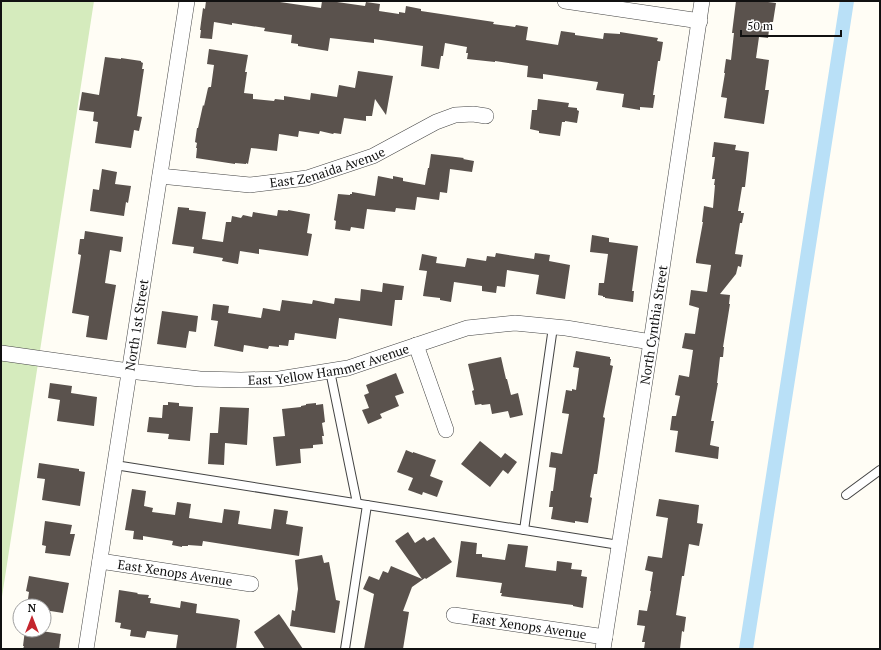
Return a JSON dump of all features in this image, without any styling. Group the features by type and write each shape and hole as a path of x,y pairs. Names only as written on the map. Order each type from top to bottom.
{"street":[{"name":"North 1st Street","path":"86,649 187,1"},
{"path":"565,1 700,21"},
{"name":"North Cynthia Street","path":"604,643 702,1"},
{"name":"East Zenaida Avenue","path":"160,176 250,185 307,178 373,156 436,122 455,115 473,114 486,116"},
{"name":"East Yellow Hammer Avenue","path":"1,353 129,371 200,379 240,380 279,379 348,368 467,328 515,322 651,342"},
{"path":"416,345 446,430"},
{"name":"East Xenops Avenue","path":"100,562 251,584"},
{"name":"East Xenops Avenue","path":"454,615 604,643"}],"lane":[{"path":"524,530 553,327"},
{"path":"330,371 357,503"},
{"path":"115,465 619,545"},
{"path":"846,495 880,470"},
{"path":"345,649 367,505"}],"green space":[{"path":"1,1 94,1 1,603"}],"building":[{"path":"206,1 273,1 321,8 322,1 365,6 366,2 380,4 379,11 399,14 399,12 405,13 406,6 421,9 421,11 494,22 493,24 528,27 526,40 558,45 561,31 575,33 575,35 603,39 604,33 620,34 620,32 658,38 657,41 663,42 660,61 658,61 653,95 655,95 653,108 640,107 640,110 622,107 624,94 596,90 598,82 543,74 543,79 527,77 528,66 495,61 467,59 467,47 445,43 439,69 421,66 423,46 374,39 374,43 330,38 328,51 298,46 298,44 291,43 292,35 264,31 265,28 214,22 212,39 200,38 203,8 205,9"},
{"path":"736,1 776,3 773,22 770,22 768,38 759,37 756,58 769,60 765,90 769,90 764,124 724,118 727,98 721,97 726,59 731,60 734,33 732,33"},
{"path":"209,49 248,55 245,72 247,72 244,93 253,94 253,99 274,101 275,99 284,100 284,96 310,100 311,93 337,97 339,85 355,88 358,71 393,76 386,115 375,99 372,116 366,116 366,121 344,118 341,134 320,131 319,134 299,131 298,137 279,134 277,151 251,148 248,164 235,164 196,158 197,143 195,142 197,128 208,88 211,87 214,65 207,64"},
{"path":"105,57 141,61 143,63 142,69 144,69 137,116 142,117 139,131 134,130 131,148 95,143 98,122 93,121 94,112 79,110 82,92 99,95"},
{"path":"538,99 569,103 568,107 577,108 579,111 577,123 562,122 560,136 539,133 539,131 530,129 532,110 537,110"},
{"path":"714,142 736,145 735,150 749,152 745,187 742,187 738,211 744,213 742,223 740,223 735,254 743,255 741,267 738,266 736,274 720,294 730,295 730,304 723,347 723,357 720,357 718,383 711,421 714,421 710,445 719,447 718,459 675,452 678,431 670,430 672,416 676,416 680,396 675,395 679,375 689,377 693,350 682,348 685,333 695,334 699,308 689,305 691,290 707,292 711,265 696,263 696,260 703,222 704,206 713,208 715,179 712,179 715,157 712,157"},
{"path":"431,154 464,158 463,159 474,161 472,172 450,169 447,193 440,192 439,200 417,197 415,210 396,208 395,212 367,209 364,229 351,227 350,231 335,229 336,221 334,220 338,194 350,195 352,192 375,196 378,176 393,179 393,176 403,178 403,181 425,185"},
{"path":"102,169 117,172 115,184 131,186 128,203 126,202 124,216 90,211 93,189 99,190"},
{"path":"178,207 206,212 202,239 223,242 226,222 231,222 232,216 241,218 243,215 252,217 253,212 277,216 278,210 288,210 310,214 307,233 312,234 308,256 259,249 259,254 240,251 238,264 222,261 223,258 193,253 194,247 172,244"},
{"path":"85,231 123,237 121,252 110,250 105,283 116,285 107,340 86,337 89,316 72,313 81,255 78,254 80,239 84,239"},
{"path":"592,235 609,238 609,242 638,246 632,291 634,291 633,302 605,298 598,295 599,283 604,283 608,254 590,252"},
{"path":"496,253 534,259 535,253 550,255 549,261 570,265 565,299 536,294 539,275 507,270 505,287 497,286 496,293 482,291 482,286 454,282 451,302 440,300 440,298 423,296 427,271 419,270 422,254 437,257 436,263 465,267 467,258 486,261 487,256 495,257"},
{"path":"383,283 404,286 402,300 395,300 392,326 339,318 336,339 295,333 294,340 289,340 288,346 269,346 268,349 244,345 243,352 214,346 218,321 211,320 213,304 229,306 228,313 261,318 263,308 280,311 282,300 312,304 313,300 334,304 335,298 360,301 361,289 382,292"},
{"path":"162,311 198,316 196,332 189,331 186,348 157,344"},
{"path":"576,351 610,357 610,365 613,366 603,417 605,418 597,474 594,474 590,497 592,498 588,523 575,521 575,523 551,519 553,507 549,507 556,468 549,467 551,452 562,454 569,414 562,413 566,390 576,390 579,368 573,367"},
{"path":"501,357 511,395 518,393 523,415 510,418 508,411 492,414 490,404 475,405 472,391 474,390 468,364"},
{"path":"396,373 404,393 395,396 399,406 380,414 382,418 368,424 362,410 369,408 364,395 369,393 366,385"},
{"path":"50,383 72,386 71,393 97,397 94,426 57,421 60,400 48,398"},
{"path":"168,402 179,403 179,406 193,407 190,441 168,439 169,434 147,432 149,417 162,418 163,405 168,405"},
{"path":"316,403 316,405 323,404 325,422 322,423 324,436 322,436 323,444 313,445 313,448 300,449 301,463 276,466 273,437 285,436 282,409 301,407 306,404"},
{"path":"220,407 249,408 247,445 225,443 224,465 208,464 210,433 218,433"},
{"path":"480,441 501,458 505,453 517,462 508,474 503,470 490,487 461,464"},
{"path":"406,450 436,460 430,476 443,481 437,497 423,492 422,495 408,490 413,478 397,472"},
{"path":"39,463 79,469 79,471 85,472 80,506 42,500 45,479 37,478"},
{"path":"132,489 146,491 144,506 153,508 152,512 175,515 177,502 191,504 189,518 222,523 224,509 240,511 238,524 271,529 274,509 288,511 286,524 303,527 299,556 203,541 202,546 188,545 182,547 172,545 173,541 143,536 143,540 133,539 134,531 125,530"},
{"path":"659,499 699,505 697,523 703,524 699,546 689,544 684,576 682,576 676,615 686,617 684,632 682,631 680,649 644,649 645,642 642,642 645,626 637,625 639,610 647,611 651,591 653,572 645,570 648,556 662,558 668,518 656,516"},
{"path":"45,521 72,525 70,534 75,534 70,556 45,553 46,546 42,545"},
{"path":"408,532 415,543 424,537 427,541 434,537 452,562 412,587 403,611 409,612 403,649 364,649 374,594 363,589 369,576 379,580 383,571 388,573 391,566 422,579 395,541"},
{"path":"461,541 477,543 476,554 482,554 482,557 505,560 508,544 528,546 525,567 556,571 557,561 572,563 571,569 582,570 581,576 587,577 583,608 573,605 501,596 502,593 500,593 502,583 456,577"},
{"path":"322,555 324,563 329,562 336,600 340,601 335,633 290,626 292,610 295,611 298,589 295,560"},
{"path":"29,576 69,583 63,613 52,611 52,598 28,598 29,592 26,591"},
{"path":"119,590 149,595 148,598 151,598 150,603 180,608 181,601 197,604 196,613 239,619 236,649 176,649 178,635 147,631 145,638 130,636 131,630 120,628 121,623 115,622"},
{"path":"279,614 303,649 265,649 254,632"},
{"path":"52,633 61,634 59,649 23,649 24,638 52,638"}],"waterway":[{"path":"746,649 847,1"}]}
